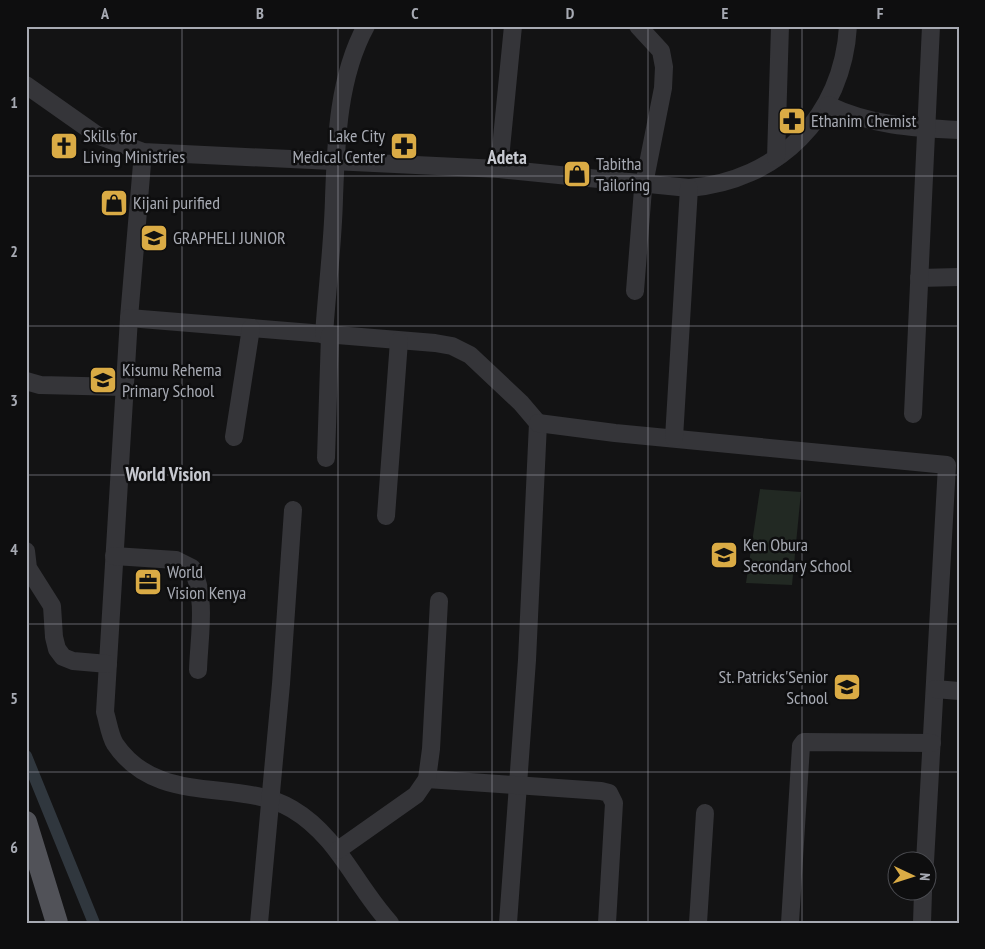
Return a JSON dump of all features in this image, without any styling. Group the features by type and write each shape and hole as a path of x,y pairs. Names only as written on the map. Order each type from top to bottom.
{"main road":[{"path":"26,822 57,923"}],"street":[{"path":"326,458 327,335 334,161 348,76 356,46 366,26"},
{"path":"499,169 513,26"},
{"path":"635,291 645,184 663,88 664,67 661,51 638,26"},
{"path":"776,158 780,26"},
{"path":"26,85 98,135 143,152 499,169 689,188 710,186 732,180 776,158 799,141 828,105 843,57 848,26"},
{"path":"913,414 931,26"},
{"path":"828,105 848,115 872,122 959,130"},
{"path":"143,152 124,387 105,712 115,743 136,765 165,782 209,791 271,799 291,808 314,823 338,850 378,910 390,923"},
{"path":"674,438 689,188"},
{"path":"919,278 959,277"},
{"path":"129,318 452,346 470,355 538,423 953,466 935,689 926,852"},
{"path":"234,437 250,328"},
{"path":"386,516 401,341"},
{"path":"26,382 124,387"},
{"path":"508,923 527,660 538,423"},
{"path":"259,923 271,799 293,510"},
{"path":"26,551 28,568 52,606 57,649 63,657 73,661 108,664"},
{"path":"114,556 176,560 192,568 199,589 200,602 198,670"},
{"path":"338,850 416,795 427,779 431,749 439,601"},
{"path":"935,689 959,691"},
{"path":"790,923 797,788 801,746 804,742 932,743"},
{"path":"427,779 601,790 609,793 614,804 607,923"},
{"path":"698,923 705,813"},
{"path":"922,923 923,902"}],"shaded area":[{"path":"760,489 801,492 792,585 746,583"}],"waterway":[{"path":"26,756 94,923"}],"place":[{"name":"Ethanim Chemist","path":"792,121"},
{"name":"Skills for Living Ministries","path":"64,146"},
{"name":"Lake City Medical Center","path":"404,146"},
{"name":"Tabitha Tailoring","path":"577,174"},
{"name":"Kijani purified","path":"114,203"},
{"name":"GRAPHELI JUNIOR","path":"154,238"},
{"name":"Kisumu Rehema Primary School","path":"103,380"},
{"name":"Ken Obura Secondary School","path":"724,555"},
{"name":"World Vision Kenya","path":"148,582"},
{"name":"St. Patricks'Senior School","path":"847,687"}],"district":[{"name":"Adeta","path":"507,157"},
{"name":"World Vision","path":"168,474"}]}
